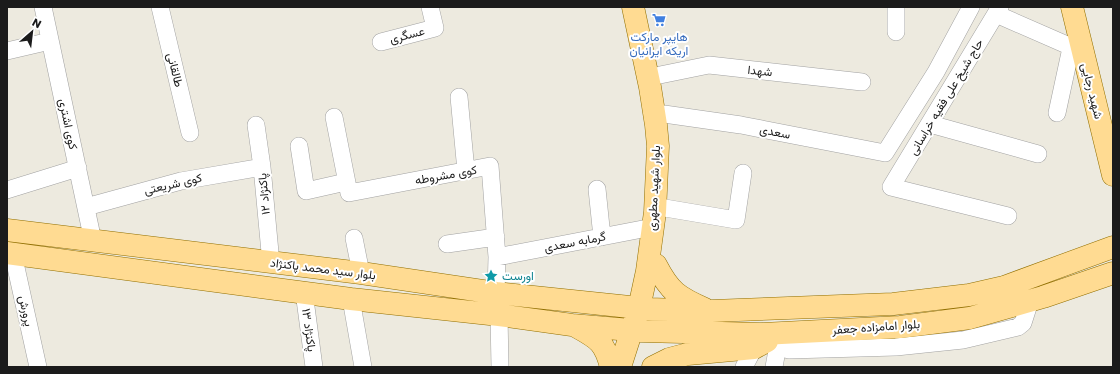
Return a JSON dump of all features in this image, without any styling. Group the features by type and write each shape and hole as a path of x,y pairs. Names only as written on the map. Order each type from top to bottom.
{"main road":[{"name":"بلوار شهید مطهری","path":"633,7 649,80 658,146 652,268"},
{"name":"بلوار شهید مطهری","path":"620,367 637,331 644,309 665,208 667,134 660,75 653,31 647,7"},
{"name":"شهید رجایی","path":"1072,7 1077,50 1112,165"},
{"name":"بلوار سید محمد پاکنژاد","path":"7,230 361,273 496,292 644,309"},
{"name":"بلوار امامزاده جعفر","path":"644,309 712,312 893,304 969,295 1004,287 1110,246"},
{"name":"بلوار سید محمد پاکنژاد","path":"10,254 351,299 499,315 572,325 637,331"},
{"path":"606,305 631,288 652,268 663,278 674,292 712,312"},
{"path":"314,294 324,269"},
{"name":"بلوار امامزاده جعفر","path":"637,331 780,334 900,327 970,318 1107,278"},
{"path":"572,325 592,335 602,343 606,349 612,367"},
{"name":"بلوار شهید مطهری","path":"631,367 640,341 637,331"},
{"path":"653,367 669,359 688,354 754,348 780,334"}],"street":[{"name":"کوی اشتری","path":"43,7 93,241"},
{"name":"طالقانی","path":"160,7 190,133"},
{"name":"عسگری","path":"381,42 434,28 430,7"},
{"path":"896,7 896,32"},
{"name":"حاج شیخ علی فقیه خراسانی","path":"885,154 936,72 971,7"},
{"path":"998,10 1077,50 1057,112"},
{"name":"حاج شیخ علی فقیه خراسانی","path":"998,10 891,186 1008,216"},
{"path":"7,51 50,41"},
{"name":"شهدا","path":"660,75 709,66 862,82"},
{"path":"459,97 466,171"},
{"name":"سعدی","path":"664,114 741,125 885,154"},
{"path":"334,117 348,187"},
{"path":"930,124 1038,154"},
{"name":"پاکنژاد ۱۲","path":"256,125 262,167 271,263"},
{"name":"کوی مشروطه","path":"299,146 306,191 348,187 466,171 490,166 497,257 496,292"},
{"name":"کوی شریعتی","path":"86,206 181,181 262,167"},
{"path":"7,190 78,168"},
{"path":"665,208 736,220 743,173"},
{"path":"597,189 602,237"},
{"name":"گرمابه سعدی","path":"497,257 653,227"},
{"path":"448,244 496,237"},
{"path":"354,238 361,273"},
{"name":"پرورش","path":"10,254 38,367"},
{"name":"پاکنژاد ۱۳","path":"314,294 314,367"},
{"path":"351,299 363,367"},
{"path":"499,315 500,367"},
{"path":"774,367 780,334"},
{"path":"744,367 754,348"}],"place":[{"name":"هایپر مارکت اریکه ایرانیان","path":"659,20"},
{"name":"اورست","path":"491,276"}]}
